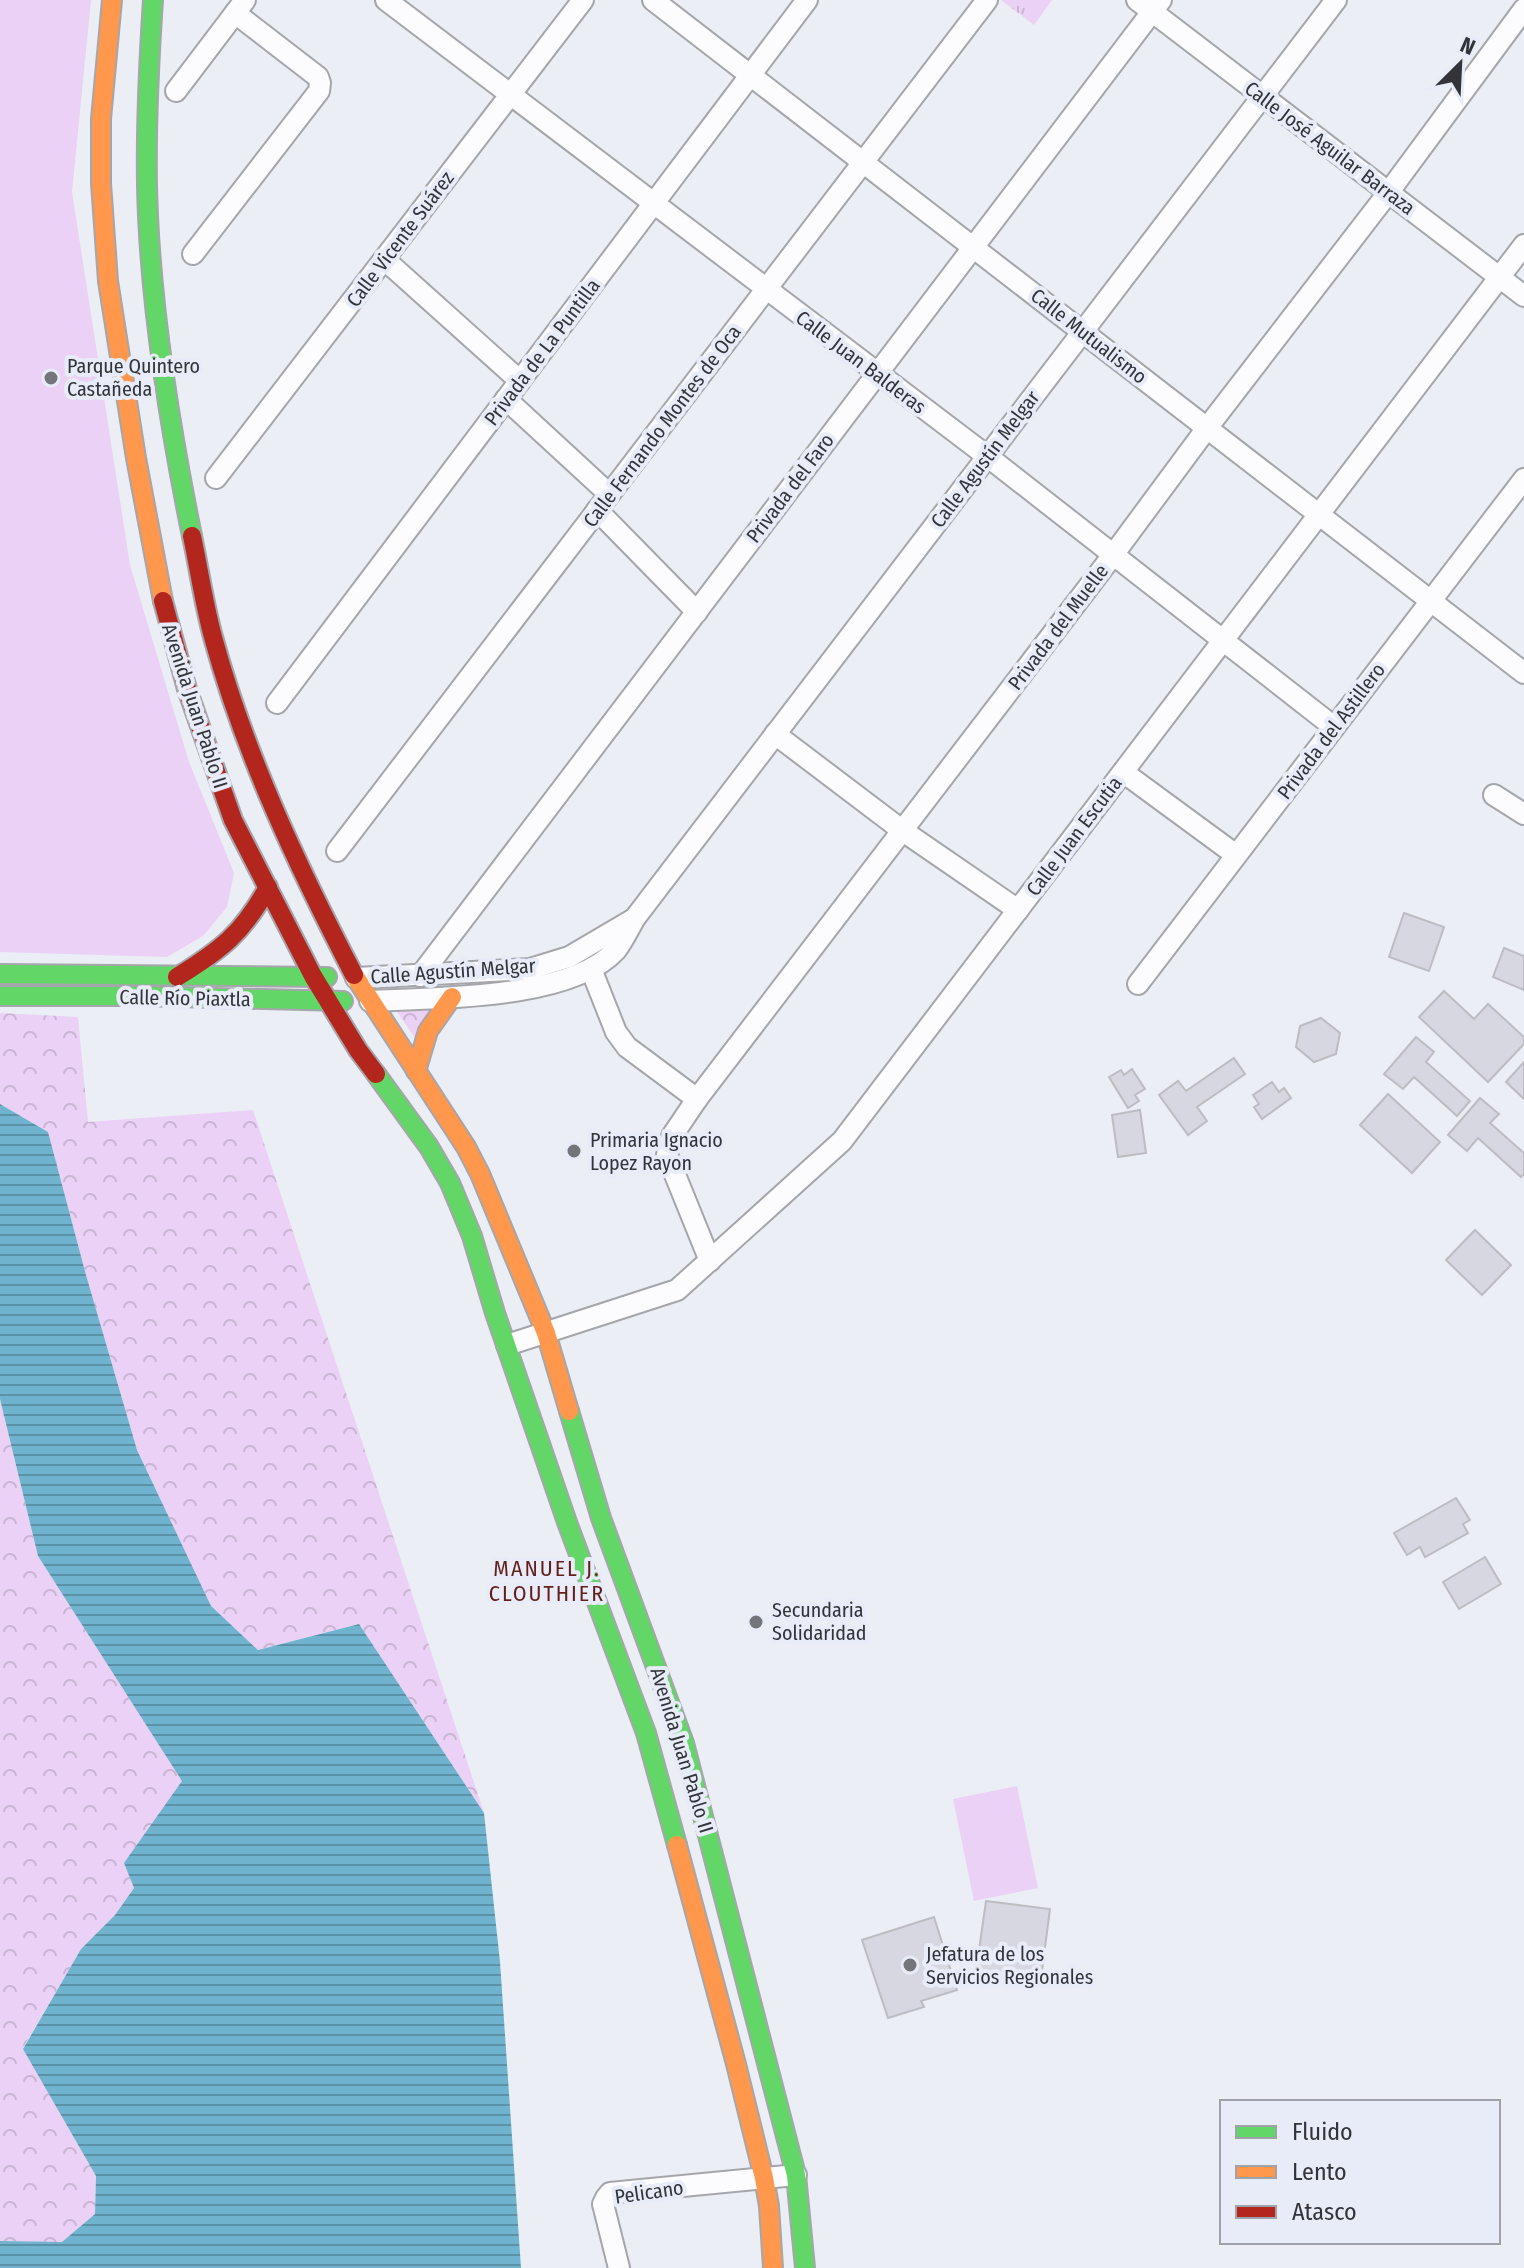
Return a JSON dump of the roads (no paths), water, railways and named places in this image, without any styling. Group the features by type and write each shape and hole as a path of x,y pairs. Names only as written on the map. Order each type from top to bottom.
{"main road":[{"name":"Avenida Juan Pablo II","path":"112,0 101,119 101,183 108,281 155,451 243,728 279,822 356,978 466,1147 546,1333 601,1518 684,1743 796,2175 805,2268"},
{"name":"Avenida Juan Pablo II","path":"153,0 147,82 147,187 154,289 155,451 165,610 187,689 233,820 313,976 358,1050 429,1147 450,1183 472,1236 568,1525 646,1733 764,2178 773,2268"},
{"path":"177,977 212,956 238,935 268,887"},
{"name":"Calle Río Piaxtla","path":"0,974 356,978"},
{"name":"Calle Río Piaxtla","path":"0,996 370,1001"},
{"path":"416,1071 430,1026 452,997"},
{"path":"596,1596 627,1587"}],"street":[{"name":"Calle Juan Balderas","path":"386,0 987,456 1334,727"},
{"name":"Calle Vicente Suárez","path":"216,478 583,0"},
{"name":"Calle Mutualismo","path":"653,0 1524,673"},
{"name":"Privada de La Puntilla","path":"277,703 807,0"},
{"name":"Calle Fernando Montes de Oca","path":"337,851 987,0"},
{"name":"Calle Agustín Melgar","path":"370,1001 452,997 539,987 591,969 615,950 635,918 1336,0"},
{"name":"Calle José Aguilar Barraza","path":"1150,4 1262,96 1524,296"},
{"name":"Privada del Faro","path":"420,976 973,247 1150,4"},
{"path":"176,91 240,7 318,77 320,83 319,91 193,254"},
{"name":"Privada del Muelle","path":"710,1261 667,1155 672,1136 697,1099 1388,193 1524,9"},
{"name":"Calle Juan Escutia","path":"546,1333 677,1290 842,1141 1524,245"},
{"path":"384,259 520,381"},
{"path":"506,399 603,502 697,612"},
{"name":"Privada del Astillero","path":"1138,984 1524,479"},
{"path":"775,734 903,831 1018,910"},
{"path":"1123,772 1236,855"},
{"path":"1494,795 1524,814"},
{"name":"Calle Agustín Melgar","path":"356,978 530,969 569,957 635,918"},
{"path":"591,969 616,1032 627,1047 697,1099"},
{"path":"507,1345 546,1333"},
{"path":"764,2178 796,2175"},
{"name":"Pelicano","path":"619,2268 603,2204 610,2193 764,2178"}],"water":[{"path":"0,1104 48,1132 137,1450 211,1606 258,1650 359,1624 484,1813 500,1962 521,2268 0,2268 0,2241 62,2242 95,2214 96,2176 23,2049 81,1949 115,1915 134,1888 124,1863 182,1781 38,1556 0,1399"}],"place":[{"name":"Parque Quintero Castañeda","path":"51,378"},
{"name":"Primaria Ignacio Lopez Rayon","path":"574,1151"},
{"name":"Secundaria Solidaridad","path":"756,1622"},
{"name":"Jefatura de los Servicios Regionales","path":"910,1965"}],"district":[{"name":"MANUEL J. CLOUTHIER","path":"547,1580"}]}
